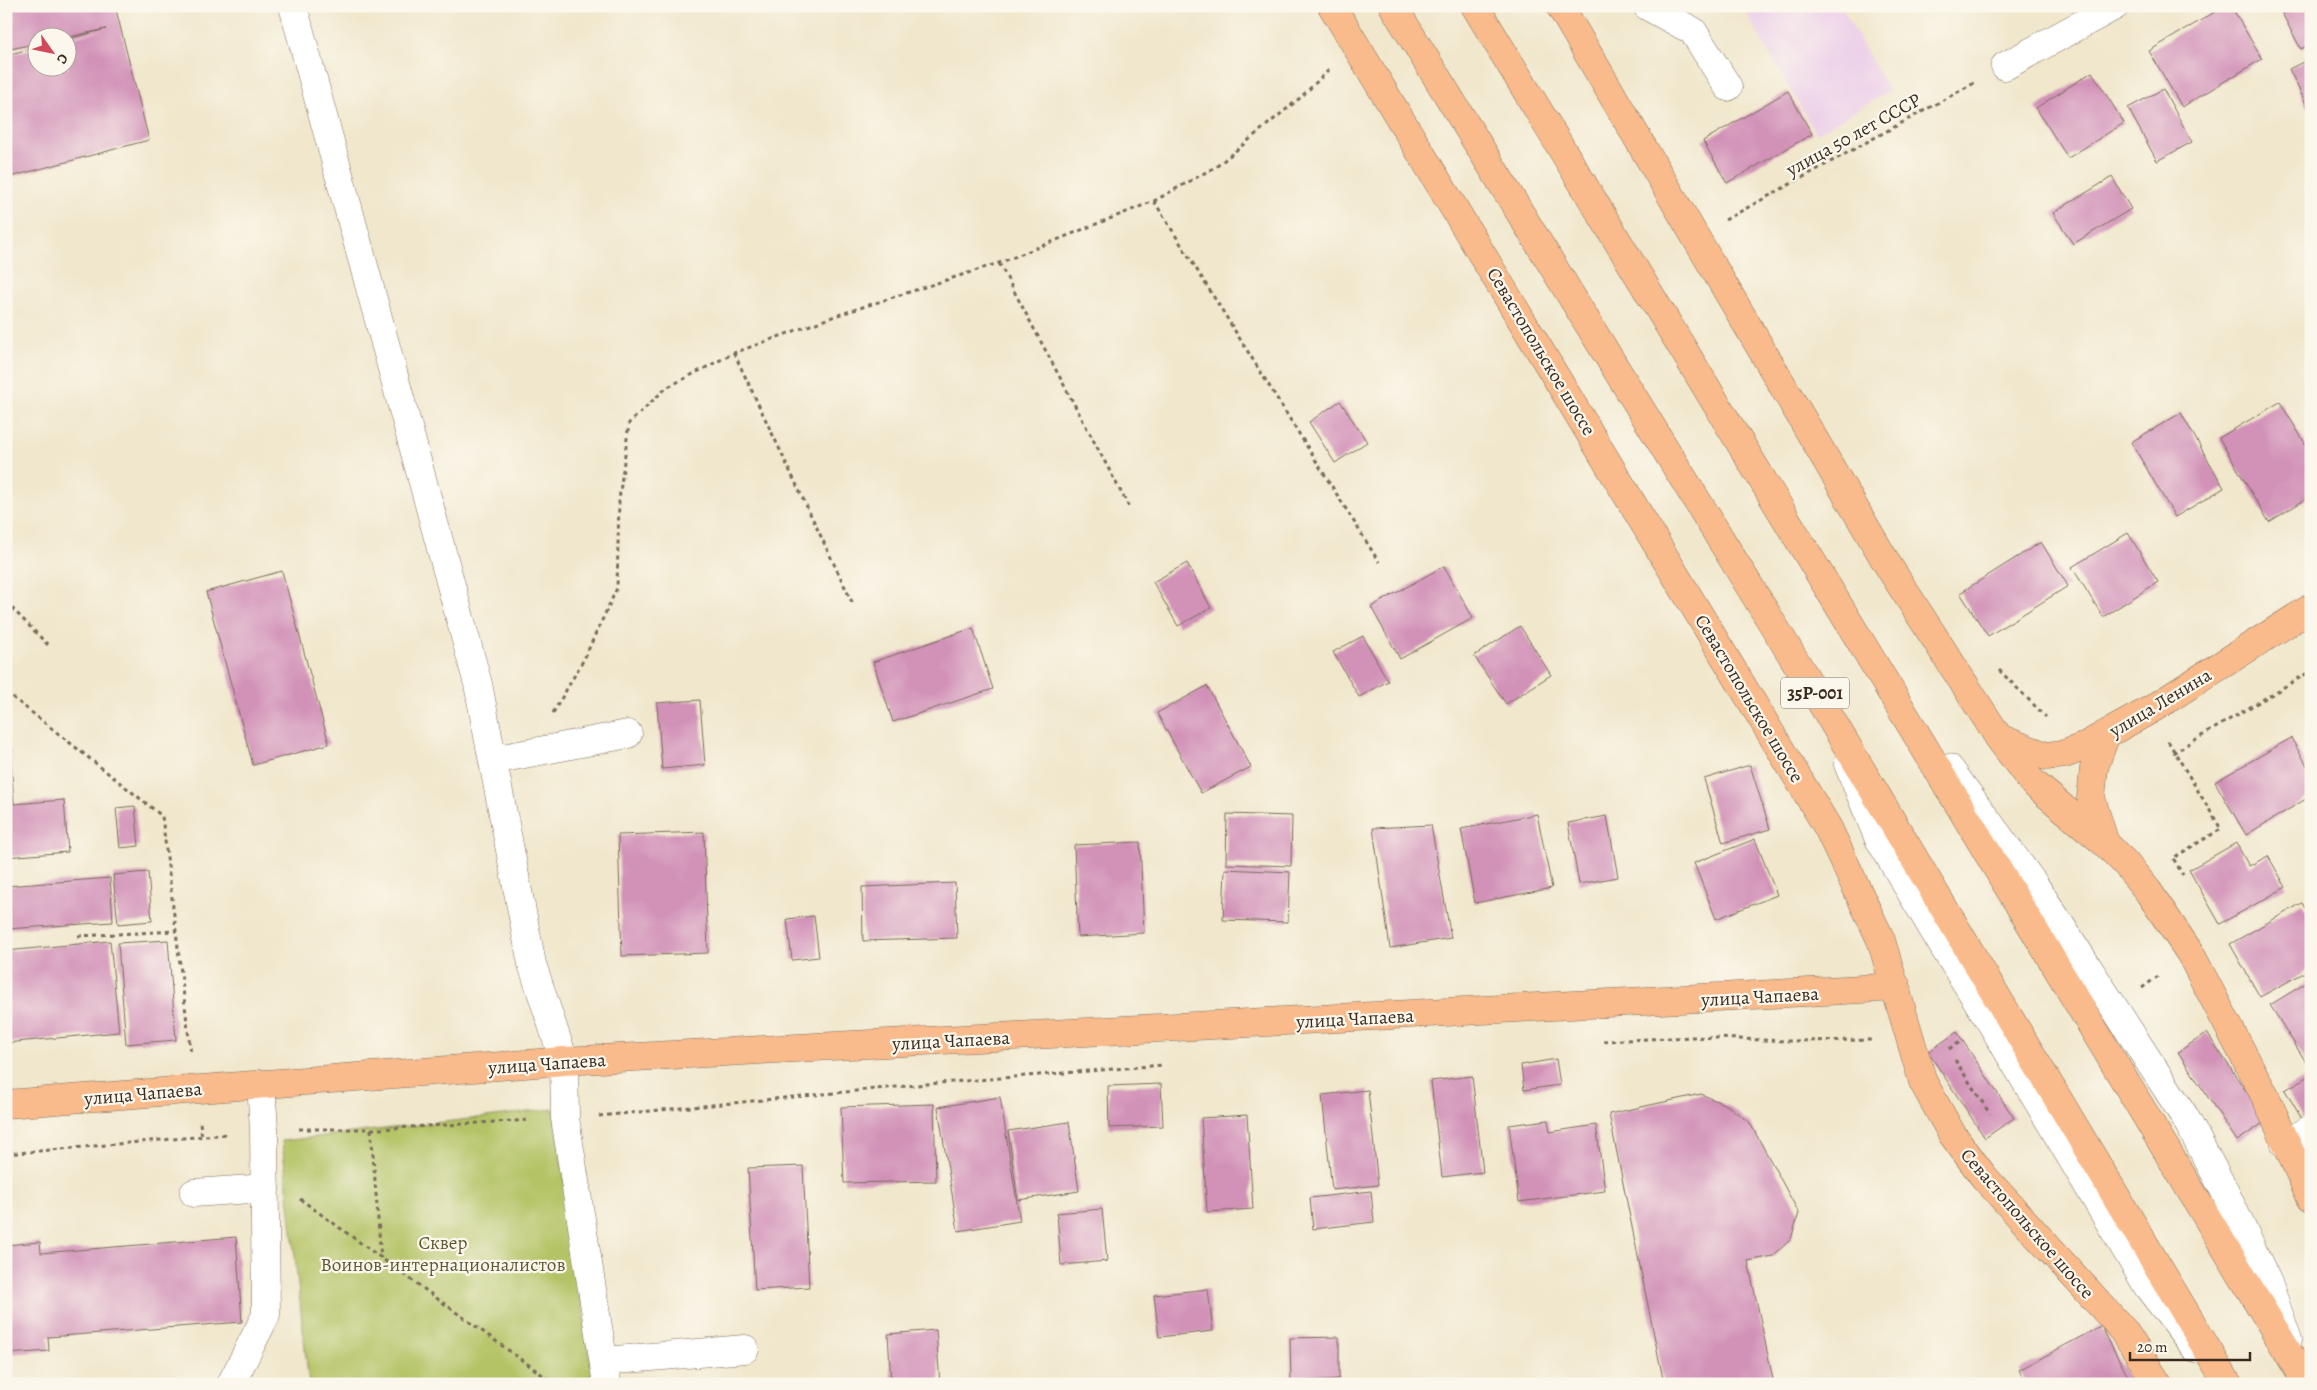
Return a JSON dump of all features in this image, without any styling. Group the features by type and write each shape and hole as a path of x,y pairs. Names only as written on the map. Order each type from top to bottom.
{"main road":[{"name":"Севастопольское шоссе","path":"1332,6 1828,828 1881,940 1923,1082 1952,1134 1984,1177 2124,1331 2158,1384"},
{"name":"35Р-001","path":"1393,6 1828,714 2228,1384"},
{"path":"1475,6 1879,672 2302,1377"},
{"path":"1560,6 1889,567 1999,738 2032,782 2105,843 2148,892 2190,952 2266,1098 2285,1144 2311,1198"},
{"name":"улица Ленина","path":"1999,738 2046,756 2065,754 2152,709 2311,608"},
{"path":"2032,782 2106,734"},
{"path":"2105,843 2092,798 2094,768 2106,734"},
{"name":"улица Чапаева","path":"6,1104 564,1061 1867,989 1894,979"},
{"path":"1867,989 1883,993 1895,1000 1907,1028"}],"street":[{"path":"293,6 478,684 532,964 564,1061 566,1118 606,1372 745,1349"},
{"path":"1647,6 1693,31 1728,87"},
{"path":"2005,66 2115,6"},
{"path":"1828,714 1878,837 2148,1287 2223,1384"},
{"path":"493,760 628,734"},
{"path":"231,1384 266,1315 261,1084"},
{"path":"2285,1144 2311,1129"},
{"path":"194,1193 264,1180"}],"path":[{"path":"551,717 584,659 617,588 619,500 629,423 666,388 734,353 835,316 998,262 1154,200 1217,166 1300,98 1356,44"},
{"name":"улица 50 лет СССР","path":"1723,222 2005,66"},
{"path":"1154,200 1379,562"},
{"path":"998,262 1130,509"},
{"path":"734,353 853,604"},
{"path":"6,602 48,646"},
{"path":"1992,663 2052,723"},
{"path":"2152,709 2173,753 2311,671"},
{"path":"6,692 162,816 192,1059"},
{"path":"78,936 176,931"},
{"path":"2134,994 2190,952"},
{"path":"1595,1041 1693,1037 1786,1041 1907,1028"},
{"path":"1948,1050 1990,1114"},
{"path":"566,1118 928,1084 1170,1065"},
{"path":"199,1118 202,1137"},
{"path":"371,1129 381,1258"},
{"path":"264,1180 381,1258 554,1384"}],"shaded area":[{"path":"1742,6 1841,6 1889,91 1816,134"}],"green space":[{"name":"Сквер Воинов-интернационалистов","path":"554,1109 594,1384 309,1384 282,1141"}],"building":[{"path":"6,6 115,6 149,140 6,178 6,55 28,50 28,78 78,78 78,36 106,29 78,35 78,28 28,28 28,45 6,50"},
{"path":"2225,6 2231,6 2262,59 2182,107 2149,51"},
{"path":"2278,6 2311,6 2311,44 2301,49"},
{"path":"2311,58 2311,114 2289,69"},
{"path":"2092,72 2124,123 2068,158 2036,108"},
{"path":"2163,89 2192,142 2157,161 2128,108"},
{"path":"1788,91 1812,134 1727,183 1703,141"},
{"path":"2112,177 2131,209 2073,244 2053,213"},
{"path":"1340,401 1367,442 1335,463 1309,422"},
{"path":"2280,402 2311,453 2311,496 2269,522 2219,438"},
{"path":"2181,413 2224,488 2175,517 2131,442"},
{"path":"2128,533 2158,582 2103,617 2072,567"},
{"path":"2041,542 2068,586 1988,636 1960,593"},
{"path":"1187,563 1211,608 1178,626 1153,582"},
{"path":"1444,566 1473,618 1400,659 1371,607"},
{"path":"282,571 329,744 253,765 206,592"},
{"path":"1520,626 1551,675 1506,704 1474,656"},
{"path":"973,628 993,689 893,722 873,662"},
{"path":"1363,636 1388,681 1359,697 1333,652"},
{"path":"1207,686 1251,767 1201,793 1157,713"},
{"path":"700,700 705,765 662,769 657,703"},
{"path":"2291,738 2311,772 2311,796 2246,835 2215,782"},
{"path":"6,750 10,750 14,804 64,800 68,852 6,857"},
{"path":"1750,765 1770,829 1723,843 1704,779"},
{"path":"135,806 139,846 120,848 116,808"},
{"path":"1227,814 1292,816 1291,866 1226,864"},
{"path":"1537,814 1552,888 1475,903 1461,829"},
{"path":"1607,816 1618,877 1579,884 1568,823"},
{"path":"1431,825 1451,938 1390,948 1373,828"},
{"path":"704,832 708,953 622,956 618,835"},
{"path":"1755,839 1777,895 1716,919 1694,863"},
{"path":"1140,842 1144,933 1078,937 1074,845"},
{"path":"2236,843 2249,866 2268,856 2286,887 2220,924 2189,870"},
{"path":"1225,869 1290,872 1288,922 1223,920"},
{"path":"148,872 152,921 118,924 113,875"},
{"path":"110,878 113,922 6,929 6,886"},
{"path":"955,883 957,938 863,941 862,887"},
{"path":"2302,903 2311,919 2311,969 2260,997 2230,944"},
{"path":"814,916 819,957 792,960 787,919"},
{"path":"168,940 176,1040 126,1044 118,943"},
{"path":"110,941 119,1032 6,1043 6,951"},
{"path":"2311,980 2311,1059 2306,1062 2270,1005"},
{"path":"1957,1032 2014,1118 1985,1138 1928,1052"},
{"path":"2207,1033 2266,1121 2237,1141 2178,1052"},
{"path":"1556,1059 1560,1085 1524,1090 1521,1065"},
{"path":"2311,1075 2311,1117 2303,1121 2285,1090"},
{"path":"1472,1076 1483,1172 1442,1177 1431,1081"},
{"path":"1161,1084 1163,1126 1109,1128 1108,1086"},
{"path":"1368,1090 1378,1185 1332,1190 1322,1095"},
{"path":"1701,1094 1728,1106 1750,1123 1799,1213 1791,1239 1773,1256 1748,1261 1774,1384 1664,1384 1609,1114"},
{"path":"1000,1097 1020,1221 958,1231 938,1107"},
{"path":"934,1104 936,1181 844,1183 841,1107"},
{"path":"1247,1115 1253,1209 1207,1212 1201,1118"},
{"path":"1548,1120 1550,1132 1596,1125 1605,1191 1519,1202 1509,1125"},
{"path":"1069,1122 1079,1191 1018,1200 1008,1131"},
{"path":"803,1166 809,1287 755,1290 748,1168"},
{"path":"1371,1191 1374,1222 1313,1229 1310,1198"},
{"path":"1102,1209 1107,1261 1061,1265 1057,1213"},
{"path":"236,1237 242,1322 48,1337 49,1351 7,1354 6,1245 40,1242 41,1253"},
{"path":"1208,1289 1213,1331 1159,1337 1154,1295"},
{"path":"2101,1326 2132,1384 2027,1384 2019,1370"},
{"path":"936,1330 940,1384 891,1384 888,1334"},
{"path":"1339,1337 1339,1379 1291,1382 1290,1338"}]}
